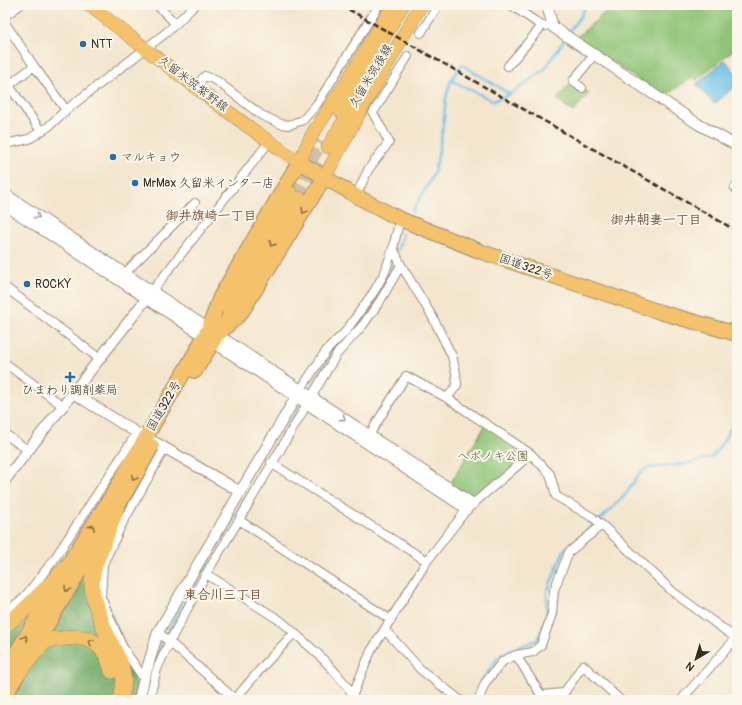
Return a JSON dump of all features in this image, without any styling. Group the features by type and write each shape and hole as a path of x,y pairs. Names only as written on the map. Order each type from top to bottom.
{"highway":[{"name":"国道322号","path":"5,696 11,674 65,569 151,440 211,336 220,297 299,162 324,178 400,219 496,257 660,312 737,334"},
{"name":"国道322号","path":"211,336 241,313 324,178"},
{"name":"国道322号","path":"11,674 116,511 151,440"},
{"path":"116,511 94,568 92,583 93,597 104,628 121,664 124,680 121,700"},
{"path":"5,625 24,610 65,569"},
{"path":"11,674 44,642 76,636 87,639 101,647 110,661 113,676 113,700"}],"main road":[{"name":"久留米筑紫野線","path":"89,5 195,87 269,142 299,162"},
{"path":"299,162 314,132 346,83 393,5"},
{"name":"久留米筑後線","path":"403,5 325,145 413,5"},
{"path":"324,178 353,124 422,5"},
{"path":"211,336 296,196"}],"street":[{"path":"5,16 20,5"},
{"path":"157,5 176,24"},
{"path":"5,144 29,139 48,127 66,110 146,49 176,24 195,5"},
{"path":"195,87 205,76 217,80 261,115 281,124 289,125 303,120 317,104 379,5"},
{"path":"421,33 438,5"},
{"path":"511,5 571,39 698,124 737,146"},
{"path":"547,5 552,28"},
{"path":"5,23 66,110"},
{"path":"508,66 552,28"},
{"path":"582,88 573,81 594,55"},
{"path":"356,196 368,170 389,142 373,113 408,56"},
{"path":"34,66 6,84 41,131"},
{"path":"5,480 269,142"},
{"path":"6,199 124,274 149,295"},
{"path":"6,199 470,506"},
{"path":"124,274 196,203"},
{"path":"149,700 157,669 170,641 206,574 271,464 326,351 346,331 376,290 394,248 400,219"},
{"path":"394,248 401,265 432,316 452,356 457,385 447,398"},
{"path":"139,700 158,632 241,492 304,397 336,355 364,325 401,265"},
{"path":"5,287 100,359"},
{"path":"5,363 63,406"},
{"path":"367,438 406,376 447,398 531,454 550,474 556,496 602,525 673,592 737,638 681,700"},
{"path":"73,393 251,499"},
{"path":"5,434 28,450"},
{"path":"5,612 23,599 151,440"},
{"path":"144,679 122,646 101,597 103,564 121,526 151,440"},
{"path":"351,697 371,651 427,561 470,506 531,454"},
{"path":"271,464 427,561"},
{"path":"238,520 391,620"},
{"path":"480,700 485,683 503,661 516,655 533,652 541,645 552,614 554,590 569,552 602,525"},
{"path":"206,574 281,621 323,659 351,697"},
{"path":"385,630 421,670 460,700"},
{"path":"158,632 236,699 264,665 294,633"},
{"path":"516,655 541,695 564,694 583,666 620,700"}],"green space":[{"path":"613,5 734,5 737,11 737,47 696,80 693,77 663,97 577,37"},
{"path":"573,81 589,93 573,112 557,99"},
{"name":"ヘボノキ公園","path":"486,424 531,454 469,507 447,489"},
{"path":"116,520 96,575 135,672 137,688 134,700 10,700"},
{"path":"30,618 5,661 5,633"}],"water":[{"path":"725,60 737,75 737,85 714,104 696,84"}],"waterway":[{"path":"568,33 580,17 586,5"},
{"path":"412,212 433,175 443,127 446,98 451,80 493,101 511,94 545,69 566,37"},
{"path":"451,80 462,65 510,94"},
{"path":"397,251 403,233"},
{"path":"338,345 351,331 380,292 389,275 395,258"},
{"path":"307,391 333,349"},
{"path":"155,665 161,643 301,403"},
{"path":"483,679 498,657 520,646 538,640 546,617 547,592 564,550 597,523 626,494 639,474 647,468 686,464 712,457 721,445 737,417"}],"tunnel":[{"path":"291,193 322,142"},
{"path":"300,198 320,163"}],"railway":[{"path":"341,5 737,231"}],"place":[{"name":"NTT","path":"83,44"},
{"name":"マルキョウ","path":"113,157"},
{"name":"MrMax 久留米インター店","path":"135,183"},
{"name":"ROCKY","path":"27,284"},
{"name":"ひまわり調剤薬局","path":"70,377"}],"district":[{"name":"御井旗崎一丁目","path":"211,216"},
{"name":"御井朝妻一丁目","path":"656,220"},
{"name":"東合川三丁目","path":"223,595"}]}
